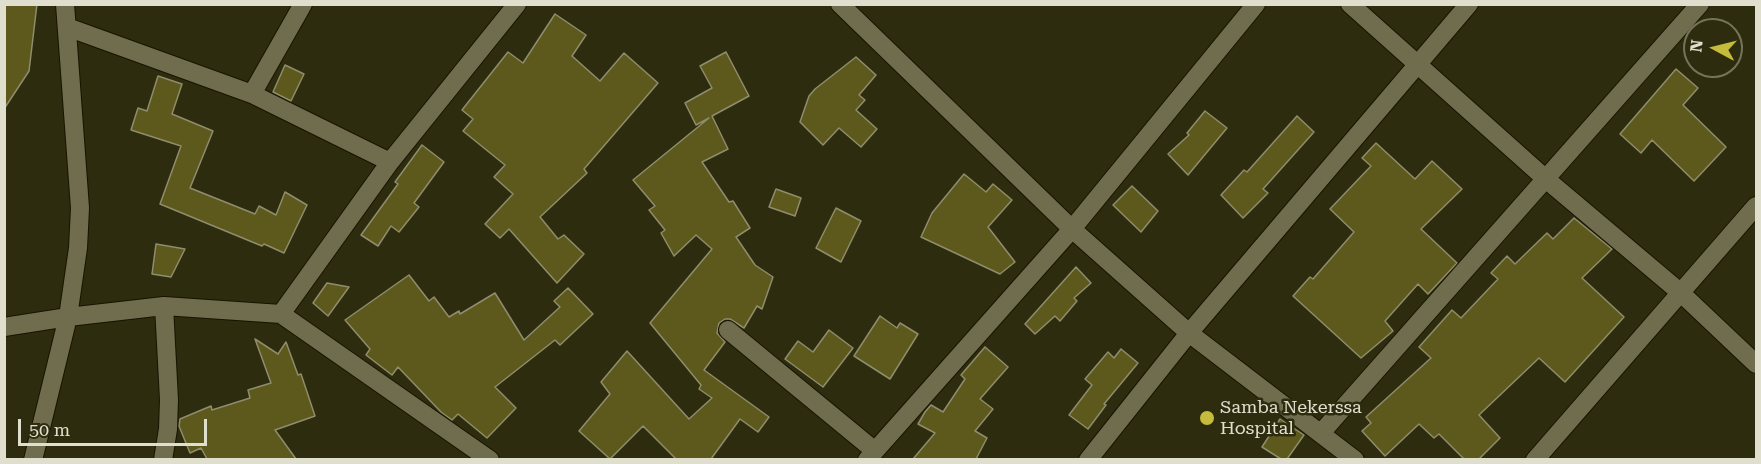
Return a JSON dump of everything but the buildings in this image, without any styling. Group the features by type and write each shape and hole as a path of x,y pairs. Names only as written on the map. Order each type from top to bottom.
{"street":[{"path":"33,459 69,317 78,248 80,208 65,4"},
{"path":"252,94 303,4"},
{"path":"281,314 390,162 517,4"},
{"path":"840,4 1072,229 1189,333 1354,459"},
{"path":"728,330 871,455 1072,229 1256,4"},
{"path":"1350,4 1547,180 1681,293 1756,364"},
{"path":"1088,459 1189,333 1469,4"},
{"path":"1321,433 1547,180 1700,4"},
{"path":"67,27 252,94 390,162"},
{"path":"1535,459 1756,206"},
{"path":"163,459 168,429 169,400 164,306"},
{"path":"4,327 164,306 281,314 490,459"}],"place":[{"name":"Samba Nekerssa Hospital","path":"1207,418"}]}
